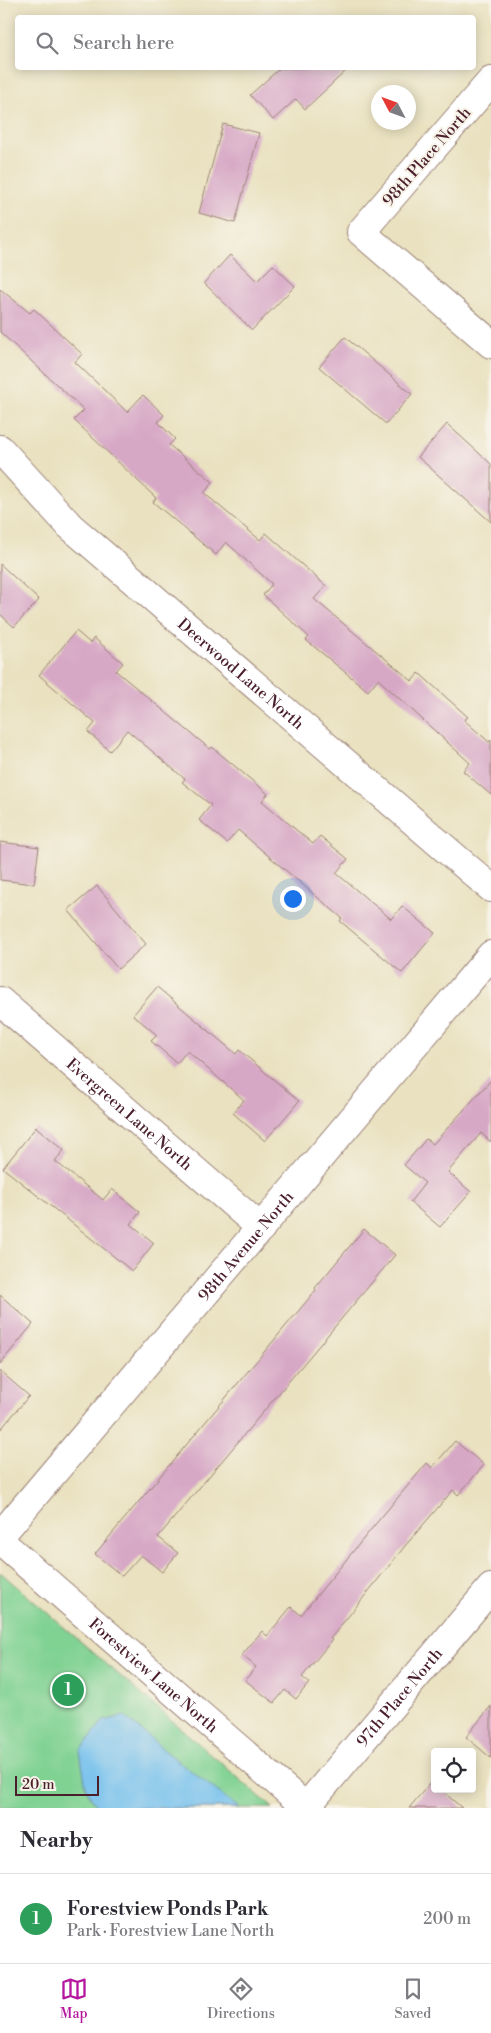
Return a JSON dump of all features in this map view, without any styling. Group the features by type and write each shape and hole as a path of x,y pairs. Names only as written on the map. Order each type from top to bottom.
{"street":[{"name":"98th Place North","path":"491,81 361,232 491,344"},
{"name":"Deerwood Lane North","path":"0,449 70,526 491,888"},
{"name":"98th Avenue North","path":"0,1536 491,955"},
{"name":"Evergreen Lane North","path":"0,1001 260,1228"},
{"name":"Forestview Lane North","path":"0,1541 307,1808"},
{"name":"97th Place North","path":"307,1808 491,1588"}],"green space":[{"path":"0,1572 273,1808 0,1808"}],"water":[{"path":"124,1716 239,1808 98,1808 86,1789 80,1751 103,1721"}],"building":[{"path":"278,70 347,70 305,109 296,99 273,120 250,95"},
{"path":"223,124 259,133 235,223 199,213"},
{"path":"230,255 257,281 273,265 295,286 252,330 204,283"},
{"path":"0,289 30,313 34,309 82,354 75,362 127,412 143,395 164,415 158,422 175,439 169,445 213,482 204,493 260,540 266,533 326,586 314,599 412,681 419,673 468,717 464,720 489,742 491,740 491,795 463,771 470,763 378,679 368,691 306,640 309,637 263,595 272,584 226,542 216,555 153,502 156,498 74,420 84,410 0,332"},
{"path":"345,337 412,394 386,424 319,367"},
{"path":"447,424 491,464 491,522 418,457"},
{"path":"0,564 39,600 14,627 0,614"},
{"path":"76,631 90,643 94,638 123,663 116,671 210,749 212,747 268,794 262,801 313,844 320,836 348,859 336,873 391,919 402,906 435,933 402,973 340,921 342,918 238,830 227,843 199,820 211,805 182,782 185,779 127,730 110,751 88,732 95,723 39,675"},
{"path":"0,842 39,847 34,884 0,880"},
{"path":"97,886 146,944 118,969 68,910"},
{"path":"157,987 236,1054 239,1050 299,1101 265,1141 233,1113 244,1100 187,1051 177,1063 151,1041 157,1035 133,1015"},
{"path":"491,1080 491,1142 481,1133 448,1172 471,1192 440,1227 410,1202 425,1183 404,1165 426,1139 433,1144"},
{"path":"36,1127 64,1150 55,1161 103,1200 112,1189 140,1212 131,1224 154,1243 132,1271 3,1168"},
{"path":"364,1229 395,1255 158,1537 178,1553 162,1572 141,1555 122,1576 95,1554 316,1290 315,1288"},
{"path":"0,1295 33,1324 0,1364"},
{"path":"0,1371 29,1396 0,1430"},
{"path":"455,1441 484,1465 458,1495 453,1490 330,1639 332,1640 302,1677 309,1683 296,1699 285,1690 274,1703 245,1680 256,1667 242,1655 262,1631 267,1636 291,1607 301,1615 427,1463 432,1468"},
{"path":"491,1706 491,1758 466,1737"},
{"path":"431,1782 431,1793 445,1793 462,1808 409,1808"}],"place":[{"name":"Forestview Ponds Park","path":"68,1690"}]}
